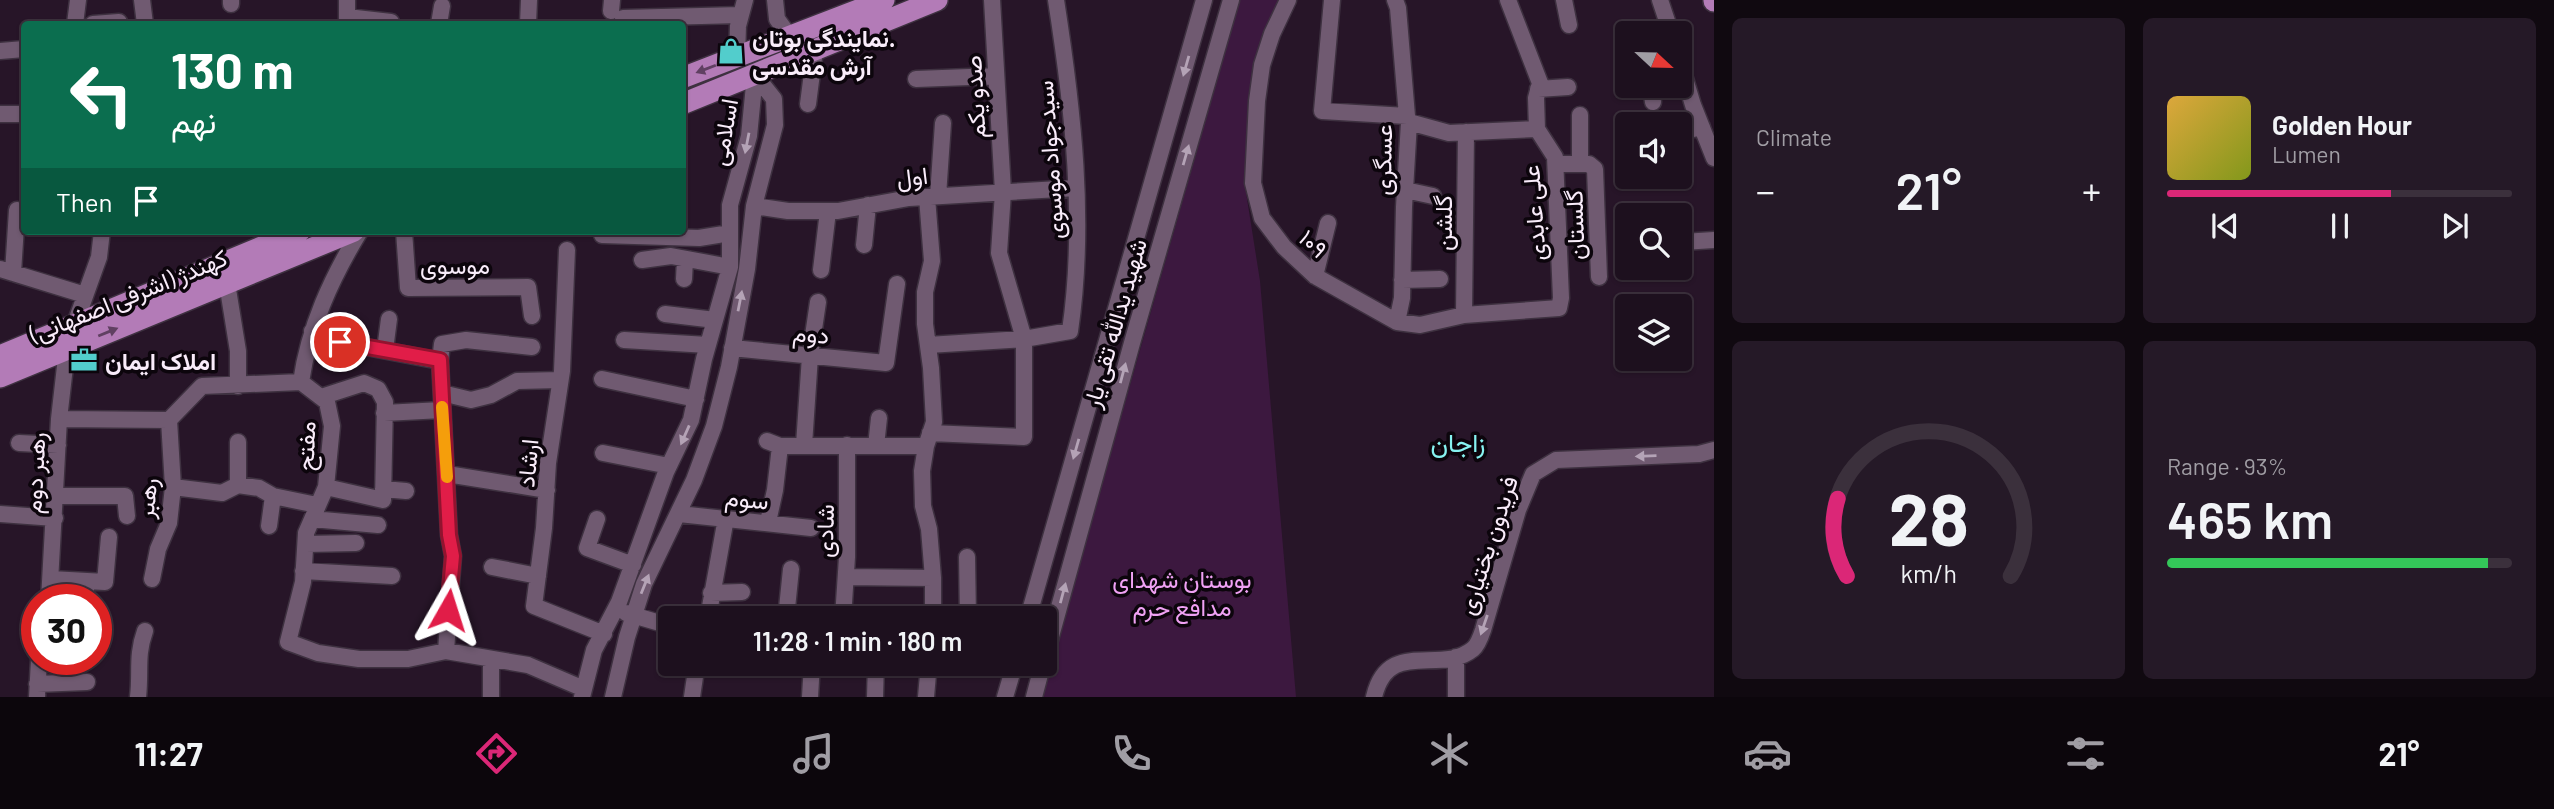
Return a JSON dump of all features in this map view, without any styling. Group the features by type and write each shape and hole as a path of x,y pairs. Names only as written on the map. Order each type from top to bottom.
{"main road":[{"path":"686,76 884,0"},
{"path":"686,102 937,0"},
{"name":"کهندژ (اشرفی اصفهانی)","path":"0,356 290,235"},
{"name":"کهندژ (اشرفی اصفهانی)","path":"0,377 344,235"}],"street":[{"path":"75,21 78,0"},
{"path":"142,0 145,21"},
{"path":"528,21 529,0"},
{"path":"775,0 777,19 790,37"},
{"name":"صدو یکم","path":"928,439 1024,438 1024,339 999,253 1003,192 992,0"},
{"name":"سیدجواد موسوی","path":"1024,339 1070,331 1072,317 1078,252 1076,188 1070,88 1056,0"},
{"name":"شهید یدالله تقی یار","path":"1031,606 1204,0"},
{"name":"شهید یدالله تقی یار","path":"1057,614 1231,0"},
{"name":"۱۰۹","path":"1288,0 1272,34 1262,65 1257,101 1253,183 1262,218 1284,247 1315,276 1397,321 1420,325 1464,315 1559,308"},
{"path":"1332,0 1322,111 1408,119 1449,133 1537,129"},
{"name":"عسگری","path":"1395,0 1398,8 1408,119 1402,298 1397,321"},
{"name":"علی عابدی","path":"1508,0 1540,83 1536,98 1537,129 1555,157 1561,298 1559,308"},
{"path":"1564,0 1569,24"},
{"path":"1660,0 1667,21"},
{"path":"440,21 442,6"},
{"path":"615,10 743,8 737,57"},
{"path":"347,14 386,21"},
{"path":"0,51 21,49"},
{"path":"808,104 815,50"},
{"name":"اسلامی","path":"613,697 644,584 679,514 714,426 732,348 747,269 754,206 775,125 774,99 755,75"},
{"name":"اسلامی","path":"583,693 594,650 615,611 669,466 691,420 730,267 730,205 749,136 755,75"},
{"path":"916,79 996,76"},
{"path":"1538,89 1568,87"},
{"path":"1652,98 1653,102"},
{"path":"1687,98 1707,133 1714,158"},
{"path":"0,114 21,114"},
{"path":"1580,115 1580,164"},
{"path":"933,606 933,578 929,529 923,506 922,471 934,422 934,394 925,324 925,292 932,261 933,196 943,123"},
{"name":"گلشن","path":"1464,315 1466,132"},
{"name":"گلستان","path":"1556,164 1589,164 1595,169 1599,277"},
{"name":"اول","path":"754,206 788,211 828,211 933,196 1076,188"},
{"path":"1405,190 1433,196"},
{"path":"864,245 868,205"},
{"path":"17,210 6,271 85,295"},
{"path":"821,270 828,211"},
{"path":"1315,276 1328,223"},
{"path":"602,235 699,238 730,233"},
{"path":"75,324 99,257 102,235"},
{"path":"59,419 170,420 202,386 300,383 312,331 337,268 358,235"},
{"name":"موسوی","path":"404,235 408,288 528,287 532,316"},
{"path":"1692,241 1714,240"},
{"name":"ارشاد","path":"567,250 560,380 534,606 604,634"},
{"path":"642,260 671,256 730,267"},
{"path":"684,279 685,259"},
{"path":"1402,280 1440,279"},
{"path":"227,283 238,352 238,386"},
{"name":"دوم","path":"732,348 886,363 897,284"},
{"path":"804,445 810,356 818,302"},
{"path":"665,314 715,320"},
{"path":"385,350 389,319"},
{"path":"312,331 340,342 440,360"},
{"path":"928,345 1024,339"},
{"path":"532,347 467,340 442,344 442,410 449,535 453,556 446,651 528,665 583,693"},
{"path":"624,340 708,345"},
{"name":"رهبر دوم","path":"51,584 59,419 68,349"},
{"path":"602,379 696,399"},
{"path":"442,393 471,400 491,395 517,381 560,380"},
{"name":"مفتح","path":"300,383 327,402 332,426 326,487 306,533 303,571 288,642 318,653 359,659 408,659 446,651"},
{"path":"321,397 365,383 378,389 385,402 383,500 326,487"},
{"path":"384,413 442,410"},
{"path":"876,446 879,418"},
{"name":"رهبر","path":"152,579 158,549 169,523 173,487 170,420"},
{"path":"768,522 775,490 774,444 876,446 928,439"},
{"path":"238,442 238,485"},
{"path":"19,443 58,445"},
{"name":"شادی","path":"845,606 847,445"},
{"name":"فریدون بختیاری","path":"1457,657 1474,648 1483,630 1518,510 1533,474 1556,460 1699,454 1714,450"},
{"path":"603,453 669,466"},
{"path":"447,474 547,490"},
{"path":"173,487 222,493 238,485 259,488 314,512 379,525"},
{"path":"383,489 406,491"},
{"path":"56,496 125,496 127,516"},
{"path":"269,526 273,496"},
{"path":"0,514 54,518"},
{"name":"سوم","path":"679,514 811,527"},
{"path":"709,606 726,518"},
{"path":"597,519 587,548 633,565"},
{"path":"51,579 105,582 109,537"},
{"path":"306,544 356,543"},
{"path":"967,558 968,606"},
{"path":"492,566 538,576"},
{"path":"787,606 791,569"},
{"path":"303,571 392,576"},
{"path":"846,577 933,578"},
{"path":"711,593 742,592"},
{"path":"615,611 658,622"},
{"path":"138,697 138,650 145,631"},
{"path":"1374,697 1377,684 1388,668 1415,659 1457,657 1456,697"},
{"path":"491,659 491,697"},
{"path":"692,697 695,676"},
{"path":"810,697 811,676"},
{"path":"875,697 876,676"},
{"path":"926,697 928,676"},
{"path":"1005,697 1011,676"},
{"name":"شهید یدالله تقی یار","path":"1034,697 1040,676"},
{"path":"37,691 86,682"}],"green space":[{"name":"بوستان شهدای مدافع حرم","path":"1240,0 1279,0 1257,62 1245,186 1260,281 1296,697 1041,697 1047,676 1057,676 1057,641"}],"slow traffic":[{"path":"442,407 447,477"}],"place":[{"name":"نمایندگی بوتان. آرش مقدسی","path":"731,51"},
{"name":"املاک ایمان","path":"84,360"}],"district":[{"name":"زاجان","path":"1458,441"}],"route":[{"path":"340,342 440,360 449,535 453,556 448,610"}]}
